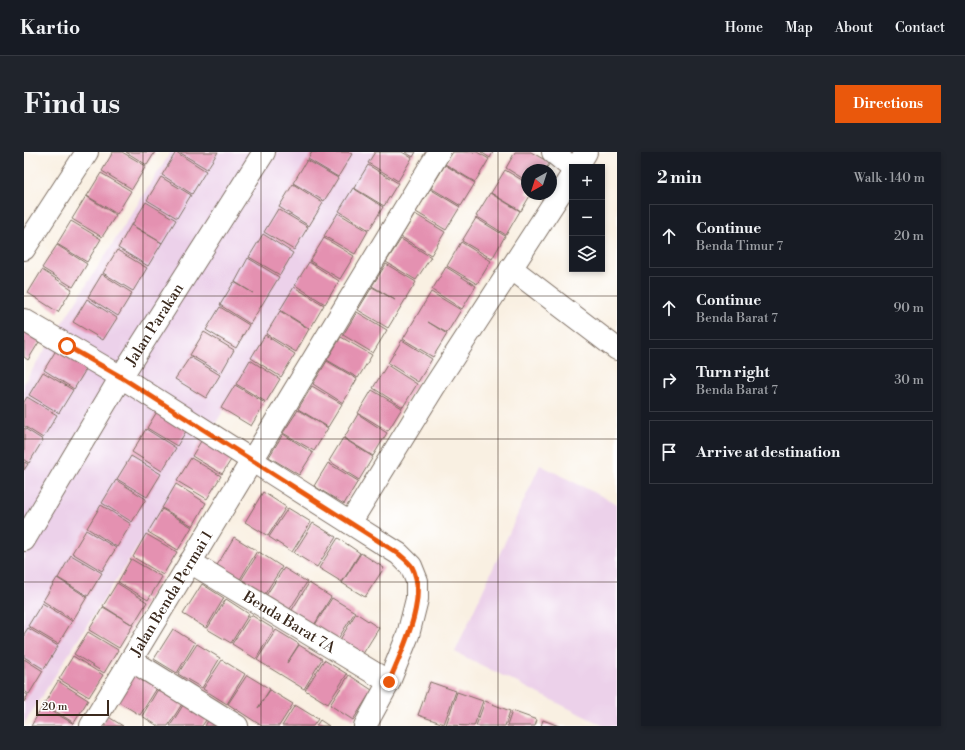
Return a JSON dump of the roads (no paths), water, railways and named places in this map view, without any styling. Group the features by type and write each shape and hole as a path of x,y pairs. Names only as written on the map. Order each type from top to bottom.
{"street":[{"path":"24,248 87,152"},
{"name":"Jalan Parakan","path":"24,540 121,377 264,152"},
{"name":"Jalan Benda Permai 1","path":"91,726 439,152"},
{"path":"553,152 569,165"},
{"path":"579,164 586,152"},
{"path":"350,523 569,180"},
{"path":"512,268 617,349"},
{"path":"24,320 121,377 399,554 411,566 417,581 417,599 408,635 389,682 367,722"},
{"name":"Benda Barat 7A","path":"190,562 389,682"},
{"path":"131,660 237,726"}]}
